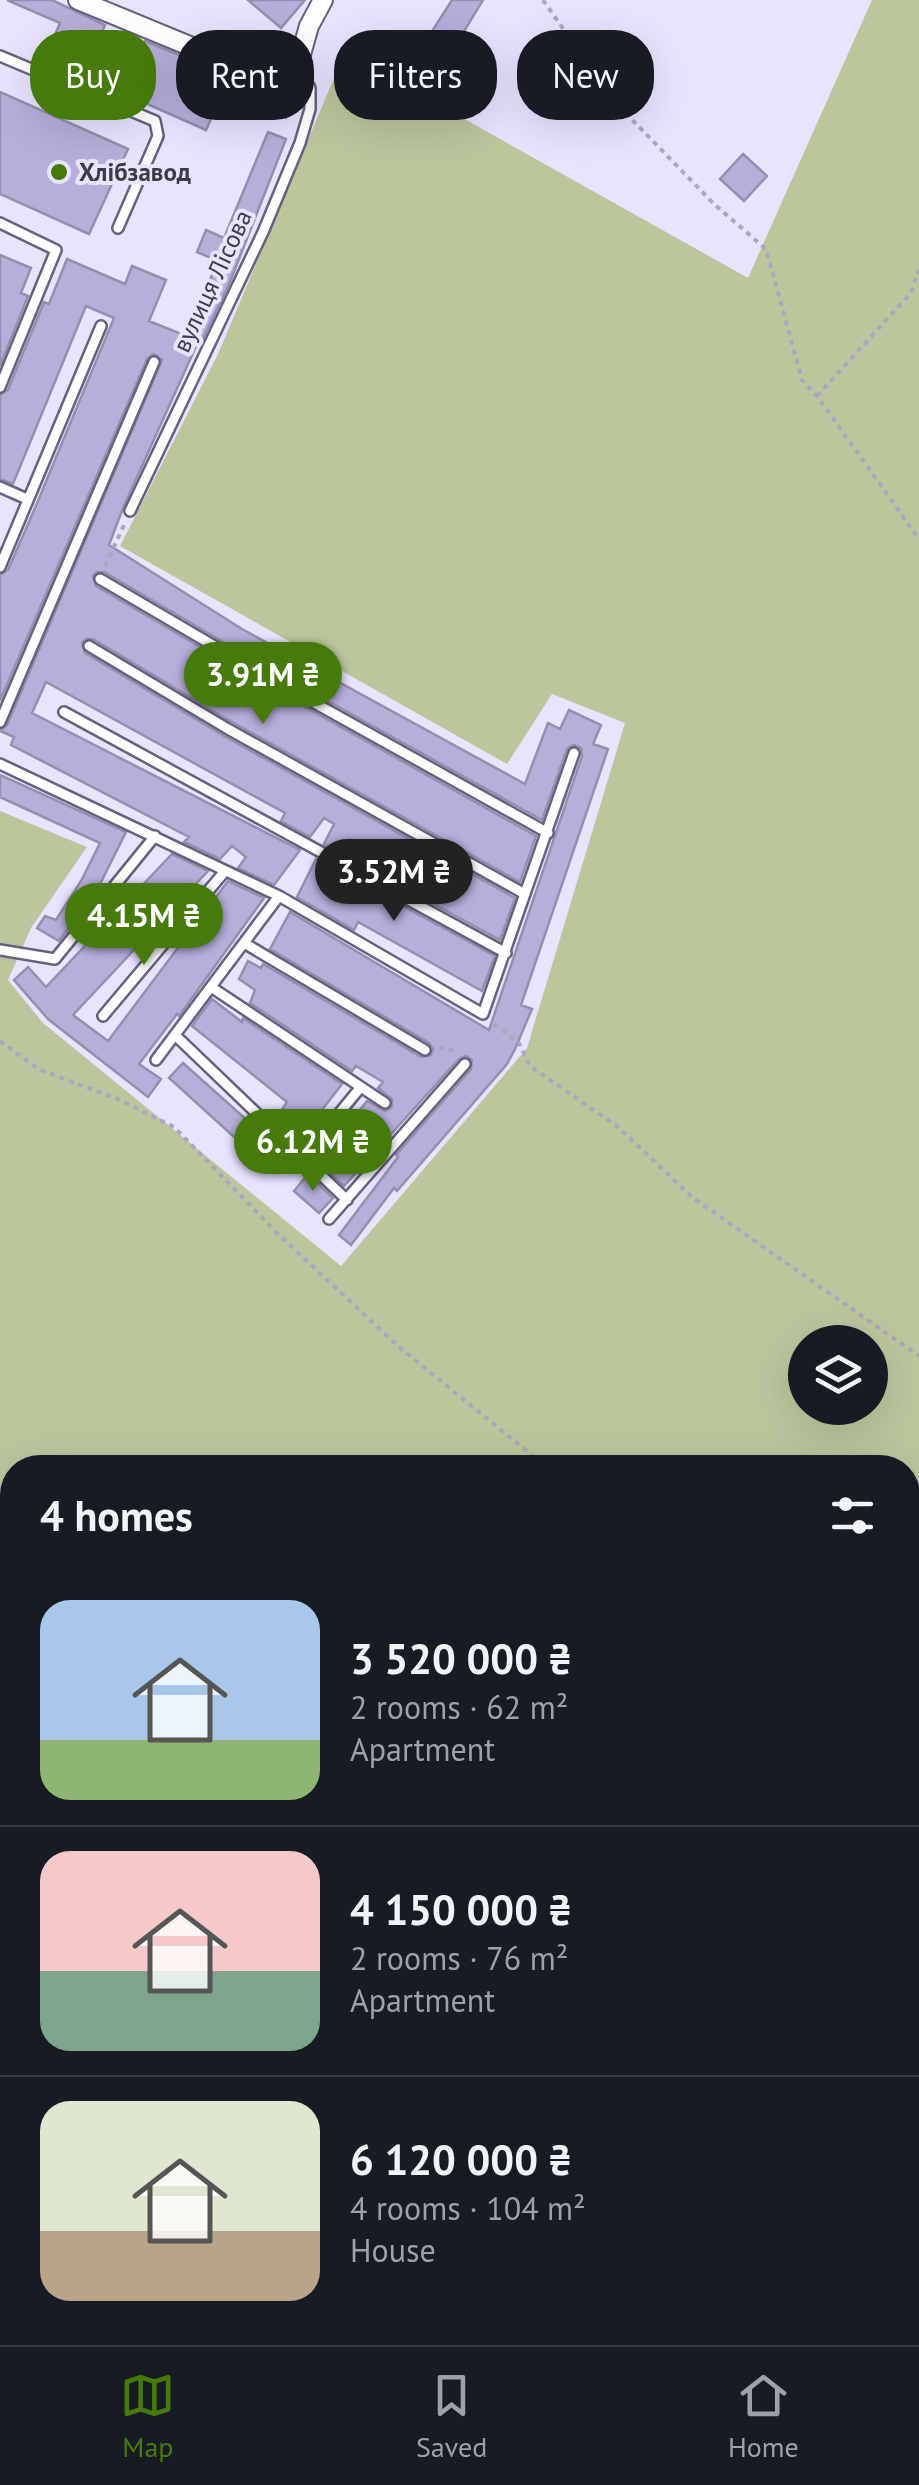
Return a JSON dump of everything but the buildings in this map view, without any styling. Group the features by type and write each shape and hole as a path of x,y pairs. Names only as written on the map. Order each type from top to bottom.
{"street":[{"path":"78,0 176,40"},
{"path":"308,30 324,0"}],"lane":[{"path":"0,56 155,121 158,136 118,228"},
{"name":"вулиця Лісова","path":"130,511 255,249 307,120"},
{"path":"0,223 56,250 0,387"},
{"path":"0,567 101,326"},
{"path":"0,722 154,362"},
{"path":"0,487 27,499"},
{"path":"100,579 548,832"},
{"path":"88,646 228,729 525,894"},
{"path":"64,712 506,953"},
{"path":"0,764 279,896 483,1014 574,753"},
{"path":"0,950 55,959 155,836"},
{"path":"104,1016 226,871"},
{"path":"156,1060 279,896"},
{"path":"244,943 426,1050"},
{"path":"211,987 385,1103"},
{"path":"175,1034 347,1200"},
{"path":"329,1219 465,1064"},
{"path":"304,1156 360,1088"}],"path":[{"path":"542,0 612,99 714,204 766,249 802,380 919,539"},
{"path":"817,396 911,293 919,270"},
{"path":"100,579 130,511"},
{"path":"483,1014 519,1043 530,1066 618,1128 692,1197 919,1356"},
{"path":"0,1041 38,1069 118,1099 174,1127 279,1235 386,1335 532,1455"},
{"path":"426,1050 444,1046 462,1053 465,1064"}],"green space":[{"path":"872,0 919,0 919,1455 0,1455 0,811 87,847 31,928 8,980 43,1023 341,1266 527,1048 625,723 552,694 507,764 120,546 218,354 334,78 334,120 466,120 748,278"}],"place":[{"name":"Хлібзавод","path":"59,172"}]}
